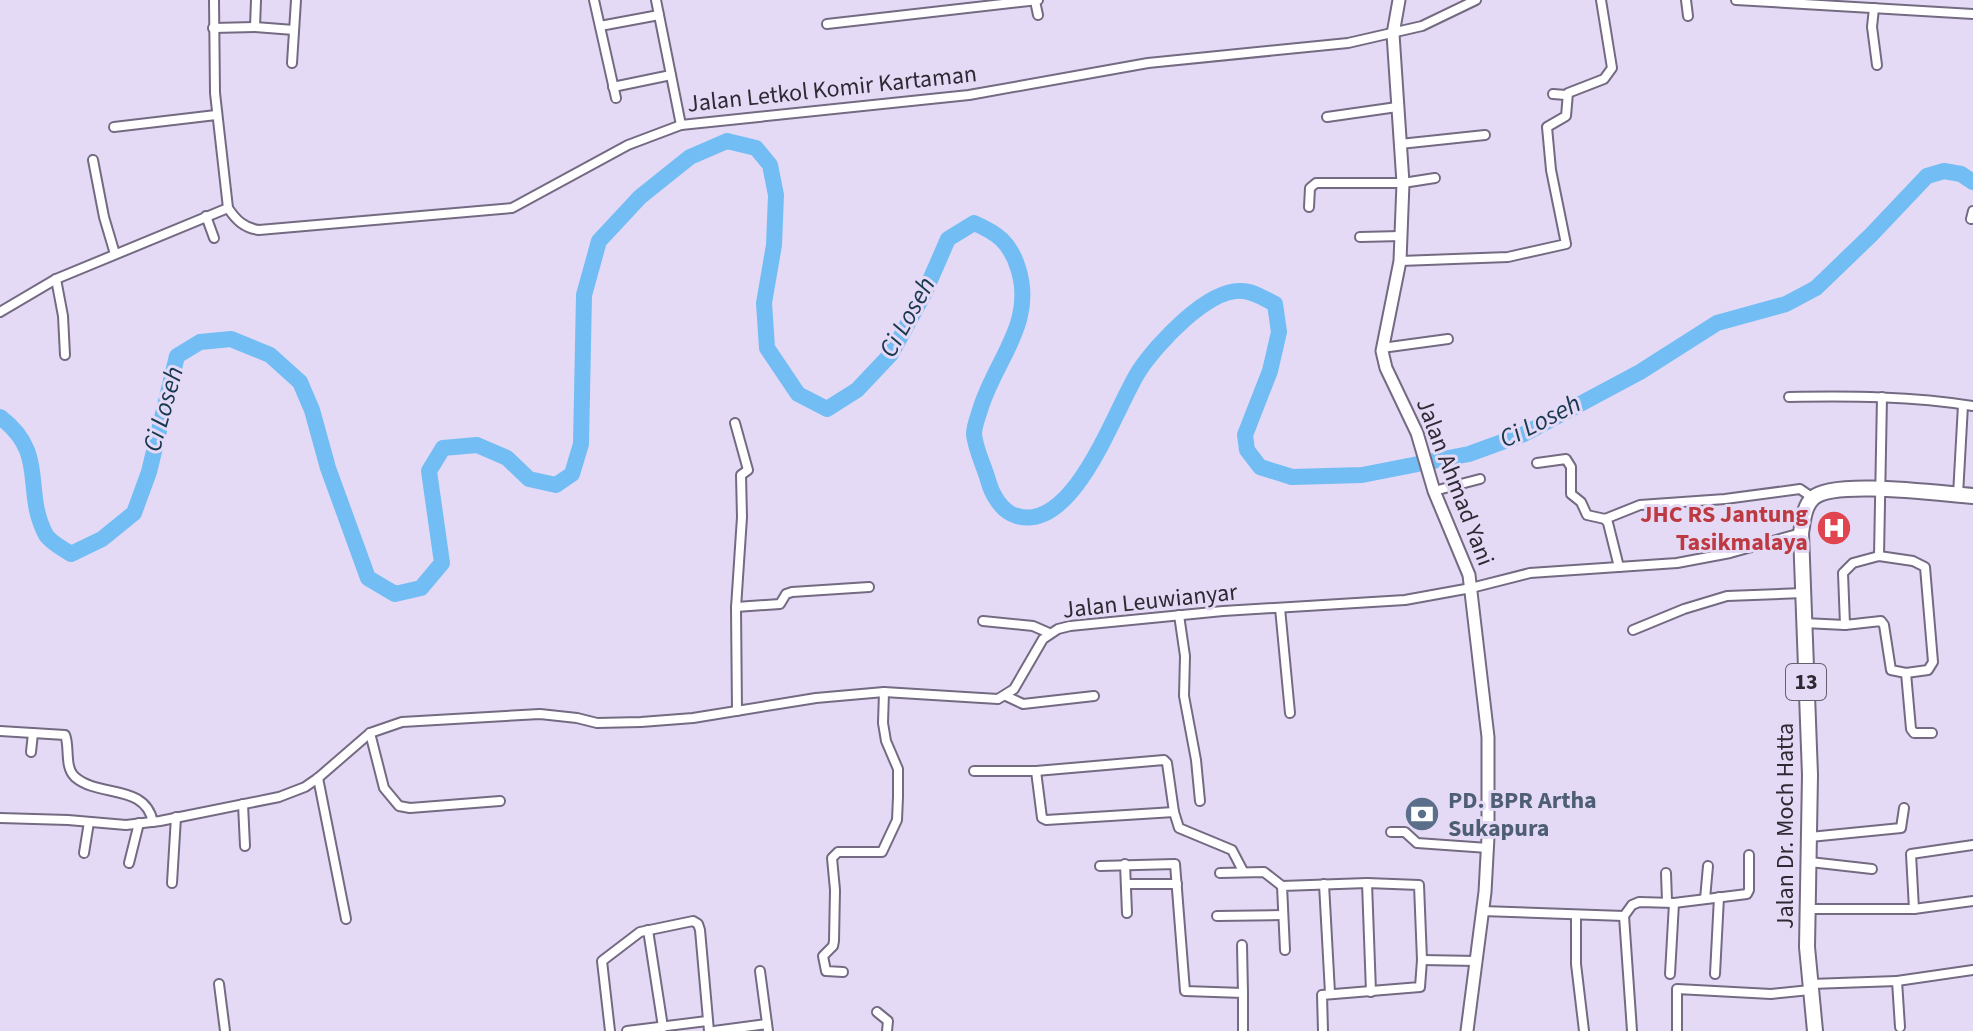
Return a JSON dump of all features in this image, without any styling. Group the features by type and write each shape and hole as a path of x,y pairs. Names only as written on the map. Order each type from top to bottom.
{"highway":[{"path":"1813,498 1821,493 1844,489 1965,496"},
{"name":"Jalan Dr. Moch Hatta","path":"1813,498 1805,513 1801,533 1810,837 1807,909 1809,987 1815,1031"}],"street":[{"path":"0,312 56,279 228,208 216,115 214,0"},
{"path":"255,27 256,0"},
{"path":"292,63 296,0"},
{"path":"594,0 616,98"},
{"path":"656,0 681,125"},
{"path":"827,24 1036,0 1038,15"},
{"path":"1399,0 1393,34 1403,183 1400,261 1382,348 1448,339"},
{"name":"Jalan Letkol Komir Kartaman","path":"228,208 238,222 259,230 512,208 628,145 681,125 969,95 1148,63 1331,45 1393,34 1435,21 1476,0"},
{"path":"1553,94 1566,95 1604,79 1612,68 1601,0"},
{"path":"1686,0 1688,16"},
{"path":"1736,0 1840,3 1973,14"},
{"path":"1874,8 1872,27 1877,65"},
{"path":"600,26 659,15"},
{"path":"213,28 294,30"},
{"path":"613,87 671,75"},
{"path":"1400,261 1508,257 1566,244 1546,129 1566,116 1566,95"},
{"path":"1327,117 1397,107"},
{"path":"114,127 216,115"},
{"path":"1400,144 1485,135"},
{"path":"93,160 115,254"},
{"path":"1309,207 1310,188 1316,183 1403,183 1435,178"},
{"path":"206,216 214,238"},
{"path":"1360,237 1401,236"},
{"path":"56,279 63,316 65,355"},
{"name":"Jalan Ahmad Yani","path":"1382,348 1386,368 1414,424 1434,491 1467,569 1471,588 1488,737 1488,848 1467,1031"},
{"path":"1789,397 1882,397 1937,400 1968,406 1965,496"},
{"path":"1879,556 1882,397"},
{"path":"735,423 748,470 741,475 742,517 736,607 737,711"},
{"path":"1537,463 1566,459 1571,467 1571,494 1581,502 1587,515 1605,519 1640,505 1725,499 1800,489 1813,498"},
{"path":"1434,491 1480,479"},
{"path":"1605,519 1619,567"},
{"name":"Jalan Leuwianyar","path":"1006,696 1014,689 1043,639 1049,633 1070,626 1179,615 1374,604 1471,588 1530,573 1677,563 1717,556 1801,533"},
{"path":"1804,623 1845,625 1881,621 1891,670 1906,673 1928,670 1932,667 1925,567 1913,561 1879,556 1853,563 1843,573 1845,625"},
{"path":"736,607 780,604 786,594 792,592 869,587"},
{"path":"1633,630 1684,609 1727,596 1803,593"},
{"path":"1280,608 1290,713"},
{"path":"1179,615 1185,656 1184,696 1195,749 1200,801"},
{"path":"983,621 1033,626 1049,633"},
{"path":"1906,673 1911,729 1914,733 1932,733"},
{"path":"843,972 826,971 823,956 834,941 832,858 838,852 882,852 897,820 898,769 886,741 884,692"},
{"path":"0,818 117,825 153,822 279,797 318,778 370,733 411,721 463,721 540,714 597,723 641,722 884,692 990,699 1006,696 1023,704 1094,696"},
{"path":"0,731 65,735 70,770 75,777 138,799 150,809 153,822"},
{"path":"31,752 33,733"},
{"path":"370,733 384,788 399,806 410,808 500,801"},
{"path":"974,771 1036,771 1164,760 1180,828 1232,850 1243,871"},
{"path":"1036,771 1042,818 1046,820 1174,812"},
{"path":"318,778 346,919"},
{"path":"243,804 245,846"},
{"path":"1810,837 1901,828 1904,808"},
{"path":"172,883 176,817"},
{"path":"84,853 89,822"},
{"path":"129,863 139,823"},
{"path":"1391,832 1405,832 1417,843 1488,848"},
{"path":"1914,909 1912,853 1973,845"},
{"path":"1632,1031 1624,916 1635,903 1748,893 1749,855"},
{"path":"1810,862 1872,869"},
{"path":"1100,866 1173,863 1185,991 1243,993"},
{"path":"1125,864 1127,913"},
{"path":"1705,899 1708,866"},
{"path":"1220,873 1264,872 1282,886 1419,885 1422,960 1419,988 1321,996 1323,1031"},
{"path":"1666,873 1671,902 1670,974"},
{"path":"1367,883 1371,992"},
{"path":"1126,884 1177,884"},
{"path":"1324,884 1330,993"},
{"path":"1282,886 1285,950"},
{"path":"1715,974 1719,897"},
{"path":"1807,909 1914,909 1973,901"},
{"path":"1482,911 1576,917 1624,916"},
{"path":"1217,916 1283,915"},
{"path":"1576,917 1576,964 1584,1031"},
{"path":"610,1031 602,961 640,932 693,921 700,930 710,1028"},
{"path":"648,930 663,1027"},
{"path":"1242,945 1243,1031"},
{"path":"1422,960 1477,961"},
{"path":"1677,1031 1677,989 1771,994 1809,987 1897,981 1973,970"},
{"path":"627,1031 663,1027 768,1028 760,971"},
{"path":"1897,981 1900,1027"},
{"path":"219,984 225,1031"},
{"path":"877,1012 888,1021 887,1031"}],"waterway":[{"name":"Ci Loseh","path":"0,417 15,431 30,459 39,519 46,535 71,554 102,539 134,513 149,472 177,356 200,342 231,339 270,355 300,382 368,578 395,594 421,588 442,563 429,471 443,448 477,445 507,458 529,479 556,485 572,474 581,444 584,295 599,241 640,197 690,157 727,141 756,148 770,165 776,195 774,245 764,303 767,348 798,394 827,409 857,390 891,354 924,294 948,239 974,223 1007,245 1018,268 1022,306 1018,324 987,392 974,434 995,497 1002,507 1017,516 1038,516 1057,505 1075,487 1147,360 1184,320 1199,308 1229,293 1250,292 1275,304 1279,332 1270,371 1245,435 1247,450 1260,467 1292,477 1362,475 1469,454 1524,434 1640,372 1717,323 1786,304 1816,288 1927,176 1944,171 1961,174 1973,182"}],"place":[{"name":"JHC RS Jantung Tasikmalaya","path":"1834,528"},
{"name":"PD. BPR Artha Sukapura","path":"1422,814"}]}
